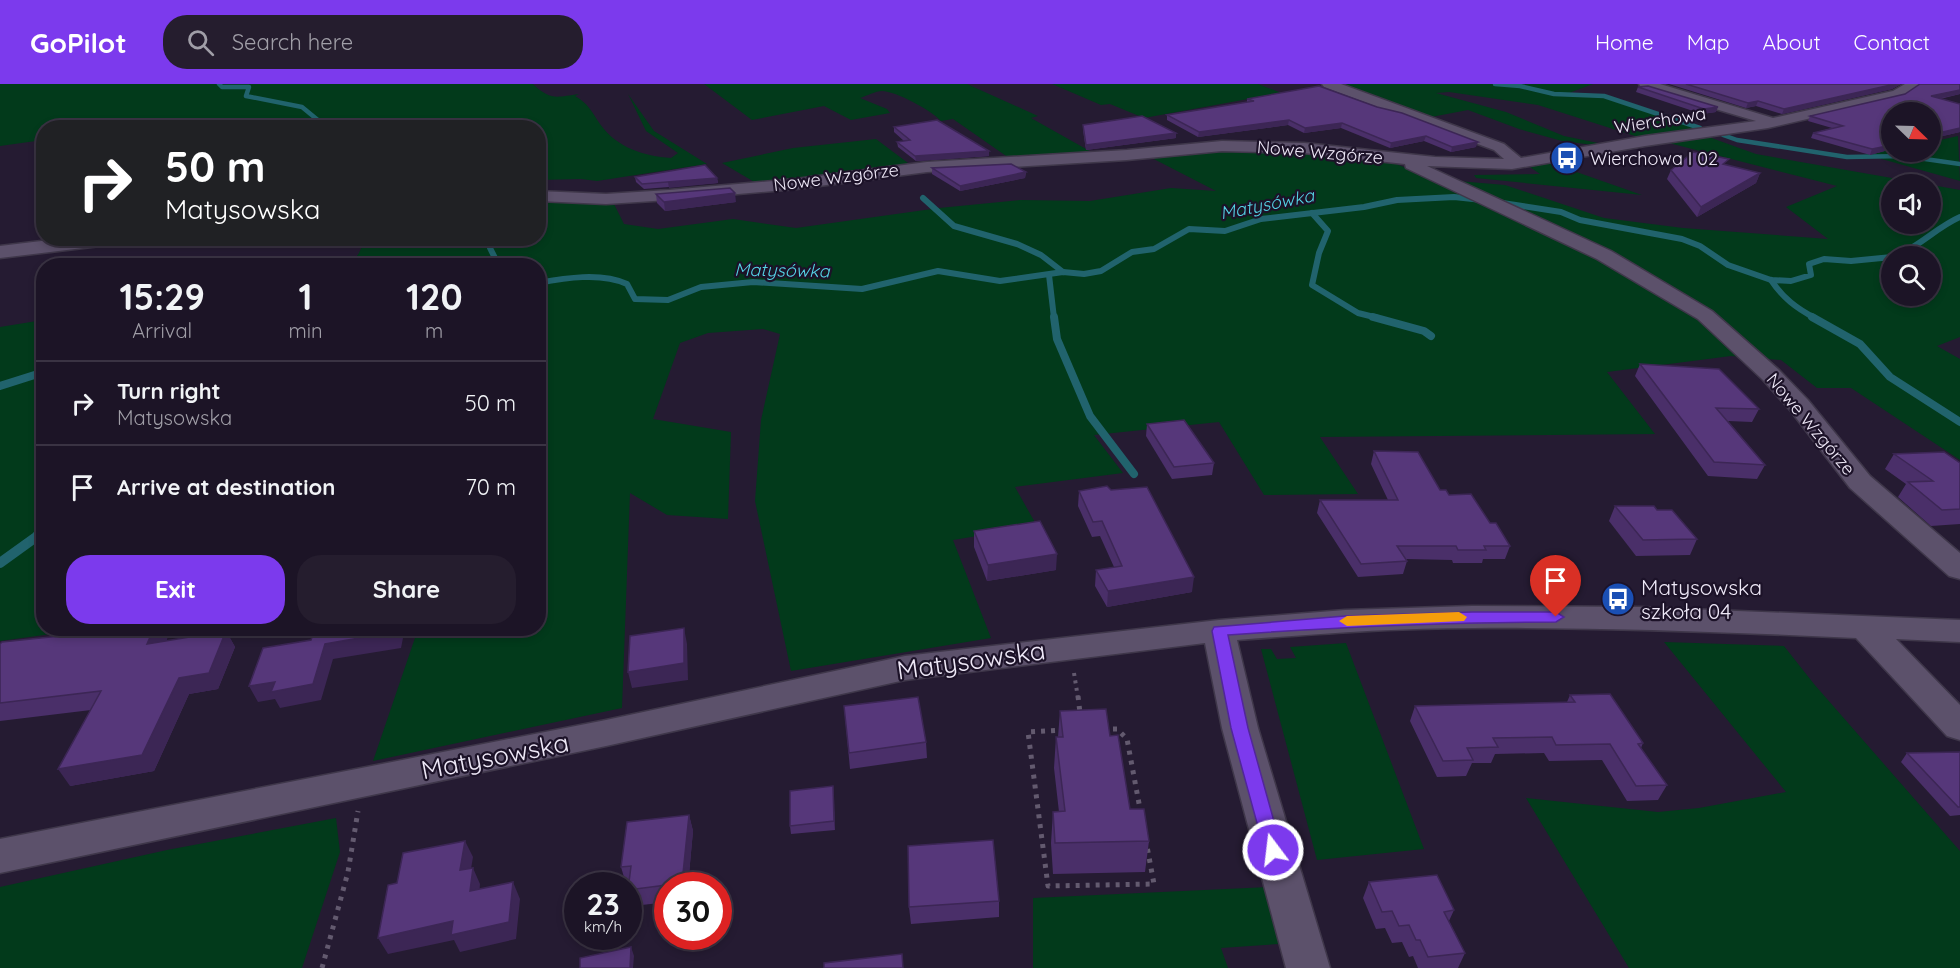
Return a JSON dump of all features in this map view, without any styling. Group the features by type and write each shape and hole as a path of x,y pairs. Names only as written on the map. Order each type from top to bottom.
{"street":[{"path":"1329,84 1499,147 1518,163"},
{"path":"1646,84 1774,122"},
{"path":"1874,86 1907,88"},
{"name":"Wierchowa","path":"1406,160 1518,163 1774,122 1907,88"},
{"name":"Nowe Wzgórze","path":"546,196 606,199 669,195 796,184 938,166 1127,155 1222,146 1304,148 1406,160 1415,167 1604,255 1704,315 1792,397 1860,482 1960,569"},
{"path":"0,252 50,246"},
{"name":"Matysowska","path":"0,856 606,733 905,668 1220,631 1345,621 1472,617 1640,618 1960,631"},
{"path":"1865,627 1960,727"},
{"path":"1220,631 1240,728 1308,968"}],"path":[{"path":"1076,685 1084,741"},
{"path":"1083,729 1117,729 1127,739 1154,884 1048,886 1028,732 1083,729"},
{"path":"322,968 348,872 363,782"}],"green space":[{"path":"0,84 533,84 549,95 579,94 575,96 587,105 607,132 623,145 641,153 671,158 678,153 646,131 628,94 654,131 707,164 597,181 546,180 546,120 36,120 36,141 0,146"},
{"path":"704,84 967,84 1038,116 1031,118 1095,154 1009,158 953,119 941,121 913,102 896,94 882,91 860,98 887,109 890,113 851,120 824,106 752,120"},
{"path":"1052,84 1258,84 1336,114 1259,97 1144,118 1110,104 1101,105"},
{"path":"1333,84 1593,84 1569,93 1612,97 1700,128 1638,137 1538,105 1449,92 1436,93 1506,112 1564,136 1598,143 1593,145 1562,141 1519,129 1468,110 1426,118"},
{"path":"1706,136 1756,154 1881,176 1881,234 1941,234 1941,187 1960,190 1960,337 1937,346 1960,359 1960,460 1851,388 1817,388 1781,360 1731,356 1607,372 1655,434 1320,437 1358,494 1264,495 1219,422 1094,435 1123,473 1015,487 1037,526 953,540 991,638 791,671 755,501 761,420 780,334 763,329 708,333 680,343 653,419 731,432 728,519 667,515 630,493 622,708 373,761 416,636 546,636 546,258 356,258 362,246 546,246 546,199 612,200 624,224 658,229 733,219 796,228 939,208 1020,200 1090,201 1171,188 1216,191 1146,155 1217,148 1315,151 1386,160 1434,179 1505,185 1604,218 1683,228 1828,239 1786,207 1837,186 1665,142"},
{"path":"1958,136 1960,181 1892,162 1941,162 1941,140"},
{"path":"876,139 912,166 756,183 722,163 793,148"},
{"path":"1881,151 1881,159 1864,154"},
{"path":"1548,162 1642,195 1476,178 1474,175 1540,174 1527,165"},
{"path":"36,321 37,636 0,641 0,327"},
{"path":"1664,642 1784,646 1814,684 1960,851 1960,968 1629,968 1526,798 1658,812 1699,808 1786,792"},
{"path":"1346,643 1424,849 1317,860 1261,649 1271,649 1277,659 1296,658 1290,647"},
{"path":"336,818 340,852 302,968 0,968 0,887 167,850"},
{"path":"1269,887 1279,944 1221,948 1228,968 1033,968 1033,898"}],"building":[{"path":"1686,84 1895,84 1784,109 1758,101 1748,103"},
{"path":"1920,84 1960,84 1960,90 1931,96 1960,104 1960,128 1941,132 1941,102 1881,102 1881,147 1872,149 1813,133 1843,126 1810,116 1905,94"},
{"path":"1319,86 1377,107 1402,113 1478,142 1452,147 1426,136 1391,143 1342,123 1305,128 1289,120 1199,132 1167,115 1254,101 1247,99"},
{"path":"1648,86 1718,107 1704,109 1638,87"},
{"path":"1142,116 1176,133 1086,145 1083,125"},
{"path":"937,120 989,151 915,156 897,142 910,140 894,127"},
{"path":"1693,152 1729,159 1723,164 1760,173 1701,207 1671,170"},
{"path":"1011,164 1026,172 960,186 932,168"},
{"path":"705,165 717,178 642,184 635,177"},
{"path":"730,188 735,193 664,202 656,194"},
{"path":"1640,364 1719,369 1759,409 1716,408 1765,465 1714,462"},
{"path":"1184,420 1214,463 1174,467 1147,424"},
{"path":"1374,451 1418,452 1440,490 1446,490 1449,495 1471,494 1490,523 1496,523 1510,546 1484,546 1486,550 1458,550 1456,546 1397,546 1407,561 1361,564 1320,500 1398,500"},
{"path":"1944,452 1960,463 1960,509 1942,510 1908,482 1933,481 1894,454"},
{"path":"1107,486 1111,490 1147,487 1194,577 1108,591 1096,570 1122,566 1102,521 1093,522 1079,491"},
{"path":"1615,506 1654,506 1657,510 1672,510 1697,539 1643,540"},
{"path":"1040,521 1057,554 988,565 974,531"},
{"path":"684,628 684,663 628,672 630,636"},
{"path":"60,636 150,636 147,644 196,636 224,636 209,673 179,678 142,755 58,769 101,691 0,703 0,644"},
{"path":"312,636 371,636 325,644 313,684 271,692 275,682 249,686 263,648 311,640"},
{"path":"1610,694 1643,743 1638,744 1667,785 1636,786 1610,744 1556,745 1552,737 1493,738 1498,747 1467,748 1473,760 1443,761 1415,706 1575,702 1570,695"},
{"path":"918,697 926,742 849,753 844,706"},
{"path":"1106,709 1110,736 1118,735 1130,809 1144,809 1149,841 1055,843 1053,812 1065,811 1056,737 1063,737 1060,711"},
{"path":"1960,752 1960,807 1958,807 1907,753"},
{"path":"833,786 834,821 790,826 790,791"},
{"path":"689,815 683,872 654,872 654,887 642,888 642,872 630,872 631,866 621,867 627,822"},
{"path":"993,840 999,901 909,907 908,846"},
{"path":"465,841 460,870 473,868 470,891 513,882 509,922 451,935 453,921 378,938 388,885 397,883 403,853"},
{"path":"1437,875 1454,910 1444,912 1465,953 1428,957 1420,940 1416,940 1409,925 1399,926 1392,911 1382,912 1369,882"},
{"path":"617,950 631,950 630,968 580,968 580,958"},
{"path":"902,954 903,968 824,968 824,963"}],"waterway":[{"path":"219,84 222,87 249,87 246,96 302,107 318,120"},
{"path":"1495,84 1520,86 1554,94 1604,96 1700,128"},
{"path":"1723,135 1737,140 1847,157 1904,156 1960,164"},
{"name":"Matysówka","path":"1312,213 1364,207 1397,200 1454,197 1482,200"},
{"path":"923,198 954,226 1017,244 1041,255 1063,272"},
{"name":"Matysówka","path":"1496,202 1561,212 1580,220 1682,239 1700,246 1728,265 1771,280"},
{"name":"Matysówka","path":"1063,272 1084,274 1101,271 1132,252 1154,249 1189,229 1225,231 1261,219 1312,213"},
{"path":"1312,213 1328,231 1319,253 1312,285 1358,313 1378,318"},
{"name":"Matysówka","path":"1914,246 1960,217"},
{"path":"491,246 495,258"},
{"name":"Matysówka","path":"1771,280 1791,281 1811,275 1809,264 1824,259 1851,261 1881,258"},
{"name":"Matysówka","path":"546,282 571,278 606,278 627,284 635,299 668,300 701,287 753,282 862,289 938,271 1000,281 1063,272"},
{"path":"1049,275 1054,318"},
{"path":"1771,280 1790,302 1815,318"},
{"path":"1054,317 1057,339 1090,416 1134,474"},
{"path":"1373,317 1424,331 1431,336"},
{"path":"1812,317 1860,344 1890,377 1960,422"},
{"name":"Matysówka","path":"0,386 36,375"},
{"path":"0,563 36,537"}],"slow traffic":[{"path":"1347,621 1459,617"}],"place":[{"name":"Wierchowa I 02","path":"1567,158"},
{"name":"Matysowska szkoła 04","path":"1618,599"}],"route":[{"path":"1273,850 1240,728 1220,631 1345,621 1556,617"}]}
